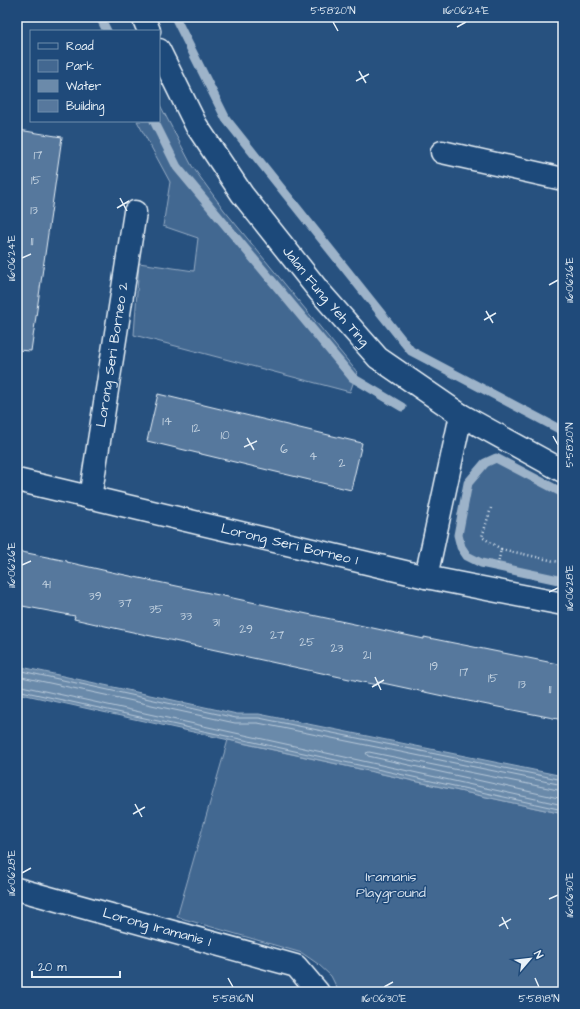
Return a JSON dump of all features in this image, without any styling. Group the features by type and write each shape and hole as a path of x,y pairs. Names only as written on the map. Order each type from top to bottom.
{"street":[{"path":"142,17 149,30"},
{"name":"Jalan Fung Yeh Ting","path":"160,52 196,125 242,194 319,291 378,358 461,415 563,471"},
{"path":"442,152 563,179"},
{"name":"Lorong Seri Borneo 2","path":"90,498 135,212"},
{"path":"426,577 461,415"},
{"name":"Lorong Seri Borneo 1","path":"17,480 426,577 563,604"},
{"name":"Lorong Iramanis 1","path":"18,892 296,966 318,992"}],"path":[{"path":"491,508 482,537 501,549 563,563"},
{"path":"498,565 501,549"}],"green space":[{"path":"160,105 192,166 224,210 357,372 350,392 134,335 139,263 194,271 198,238 163,226 170,182 138,122 160,122"},
{"path":"495,461 563,497 563,578 482,560 470,555 463,546 461,534 470,484 487,465"},
{"name":"Iramanis Playground","path":"228,740 563,814 563,992 339,992 331,976 318,964 302,953 177,917"}],"water":[{"path":"17,666 237,714 259,714 563,776 563,814 17,693"}],"building":[{"path":"19,130 62,137 31,351 17,350 17,148"},
{"path":"158,394 362,443 351,490 147,441"},
{"path":"17,551 424,639 424,637 563,665 563,720 378,682 377,685 74,619 75,616 17,605"}],"waterway":[{"path":"100,17 106,30"},
{"path":"175,17 226,119 411,351 563,431"},
{"path":"154,122 177,167 353,378 402,407"},
{"path":"563,493 496,458 485,463 468,483 458,535 461,547 467,556 481,563 563,581"}]}
